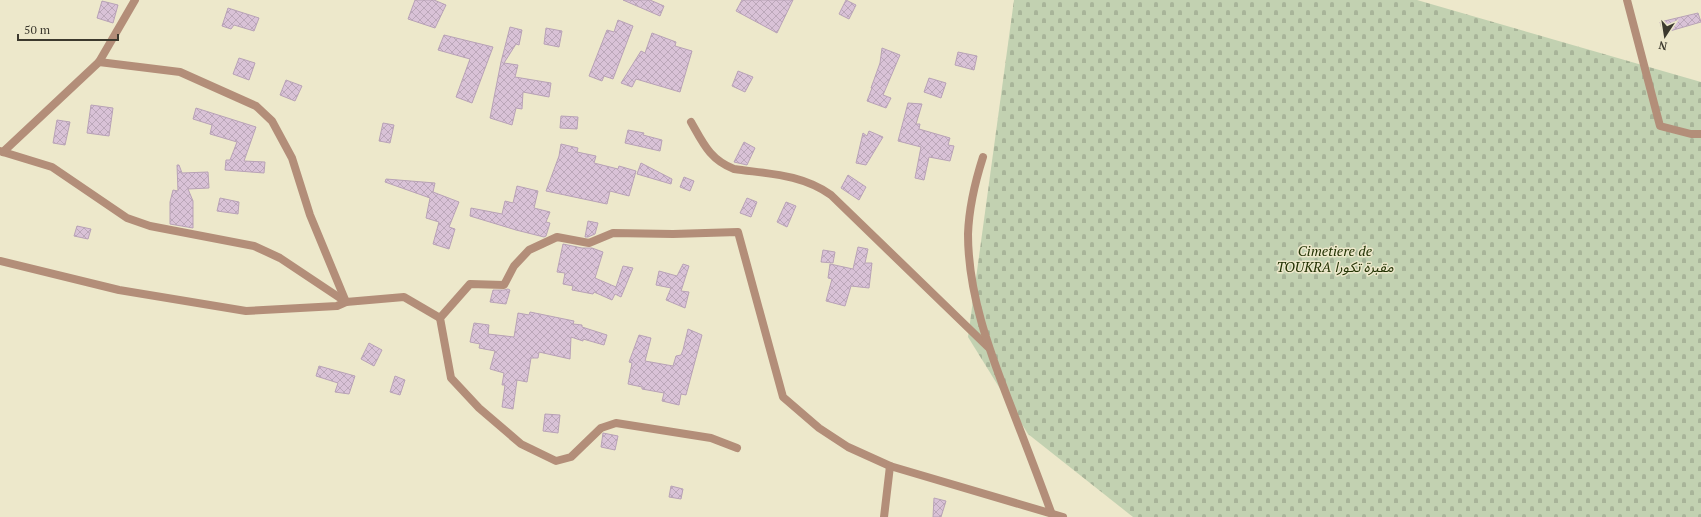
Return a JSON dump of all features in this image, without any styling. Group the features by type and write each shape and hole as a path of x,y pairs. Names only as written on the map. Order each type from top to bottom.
{"street":[{"path":"2,152 99,62 135,0"},
{"path":"1627,0 1660,126 1691,134 1701,134"},
{"path":"99,62 180,72 256,106 272,121 292,158 310,215 346,302"},
{"path":"691,122 709,152 724,166 734,169 798,178 815,185 831,195 988,348"},
{"path":"2,152 52,167 127,218 150,226 254,246 280,258 346,302"},
{"path":"983,157 972,194 970,213 969,252 974,291 988,348 1050,512"},
{"path":"440,318 470,284 504,285 514,266 529,250 556,237 589,243 613,233 674,234 738,232 783,397 819,428 848,447 890,466 1063,517"},
{"path":"0,261 119,290 246,311 337,306 346,302 404,298 440,318"},
{"path":"440,318 451,378 479,408 522,444 556,461 571,456 602,428 616,423 711,438 737,448"},
{"path":"884,517 890,466"}],"green space":[{"name":"Cimetiere de TOUKRA مقبرة تكورا","path":"1014,0 1417,0 1701,82 1701,517 1133,517 1028,434 968,337"}],"building":[{"path":"415,0 434,0 446,5 435,28 408,19"},
{"path":"623,0 650,0 664,6 660,16"},
{"path":"742,0 793,0 777,33 736,11"},
{"path":"846,0 856,5 849,19 839,14"},
{"path":"102,1 118,5 113,23 97,18"},
{"path":"228,8 259,18 254,31 234,25 231,29 222,26"},
{"path":"1698,13 1701,22 1663,33 1660,22"},
{"path":"618,20 633,26 613,79 604,76 602,81 589,76 607,30 614,32"},
{"path":"510,27 522,30 519,45 516,44 504,63 518,65 515,77 551,83 549,97 523,92 522,109 516,108 512,125 490,118 501,62"},
{"path":"546,28 562,31 559,47 544,44"},
{"path":"652,33 676,42 675,46 692,51 680,92 636,79 632,87 621,83 641,51 645,53"},
{"path":"444,35 493,47 472,103 456,97 470,59 438,50"},
{"path":"882,48 900,55 883,95 891,98 886,108 867,101 880,63"},
{"path":"958,52 977,56 974,70 955,65"},
{"path":"239,58 255,63 249,80 233,74"},
{"path":"738,71 753,77 745,92 732,86"},
{"path":"929,78 946,83 941,98 924,92"},
{"path":"286,80 302,86 295,101 280,95"},
{"path":"908,103 922,104 916,124 920,124 919,129 950,138 948,145 954,146 950,161 929,157 924,180 915,178 921,147 898,141"},
{"path":"91,105 113,108 109,136 87,133"},
{"path":"196,108 256,127 244,161 265,162 264,173 225,170 226,160 230,160 237,142 210,134 212,125 193,119"},
{"path":"561,116 578,117 577,129 560,128"},
{"path":"57,120 70,122 65,145 53,143"},
{"path":"383,123 394,125 390,143 379,141"},
{"path":"628,130 644,133 643,135 662,140 660,151 625,143"},
{"path":"869,131 883,137 866,165 856,163 863,133 867,136"},
{"path":"744,142 755,148 747,165 734,162"},
{"path":"561,144 578,148 577,152 596,156 594,163 618,169 619,166 636,171 629,196 610,191 607,204 546,191 559,156"},
{"path":"641,163 672,179 671,184 637,174"},
{"path":"177,165 179,165 182,173 208,172 209,188 188,189 193,201 193,228 170,224 170,202 173,190 178,191"},
{"path":"848,175 866,187 859,200 841,188"},
{"path":"684,177 694,181 690,191 680,187"},
{"path":"386,179 435,183 433,192 459,202 449,227 455,229 449,249 433,244 439,222 426,218 430,198 385,182"},
{"path":"517,186 538,191 534,208 550,212 546,222 550,223 546,236 544,237 516,230 470,216 471,208 502,214 505,201 513,203"},
{"path":"220,198 239,202 238,214 217,211"},
{"path":"747,198 757,202 751,217 740,213"},
{"path":"786,202 796,206 787,227 777,222"},
{"path":"588,221 598,223 595,234 585,237"},
{"path":"77,226 91,229 88,239 74,236"},
{"path":"563,244 582,248 592,248 603,252 595,278 616,287 623,266 633,268 621,297 615,294 612,300 594,292 593,294 572,290 573,286 563,284 565,273 557,272"},
{"path":"858,247 868,249 865,263 872,263 869,288 851,286 845,306 826,301 832,279 828,278 830,264 853,269"},
{"path":"823,250 835,252 833,263 821,262"},
{"path":"683,264 689,266 681,291 689,292 685,308 666,300 671,288 656,285 659,271 677,276"},
{"path":"493,290 510,290 506,304 490,302"},
{"path":"530,312 574,321 573,324 582,325 582,327 607,335 604,345 571,337 570,359 539,352 538,358 531,358 527,382 517,380 513,409 502,407 505,385 502,385 504,373 490,369 495,351 479,348 480,344 470,342 474,323 489,325 488,334 514,337 518,313 529,315"},
{"path":"688,329 702,335 686,395 681,394 679,405 662,401 664,393 642,389 642,387 628,384 632,363 629,362 639,335 651,338 645,361 673,366 676,356 681,355"},
{"path":"369,343 382,350 374,366 361,359"},
{"path":"319,366 355,376 349,394 335,392 338,383 316,376"},
{"path":"395,376 405,380 400,395 390,392"},
{"path":"545,414 560,415 558,433 543,431"},
{"path":"603,433 618,436 615,450 601,447"},
{"path":"671,486 683,489 681,499 669,497"},
{"path":"934,498 946,501 941,517 933,517"}]}
